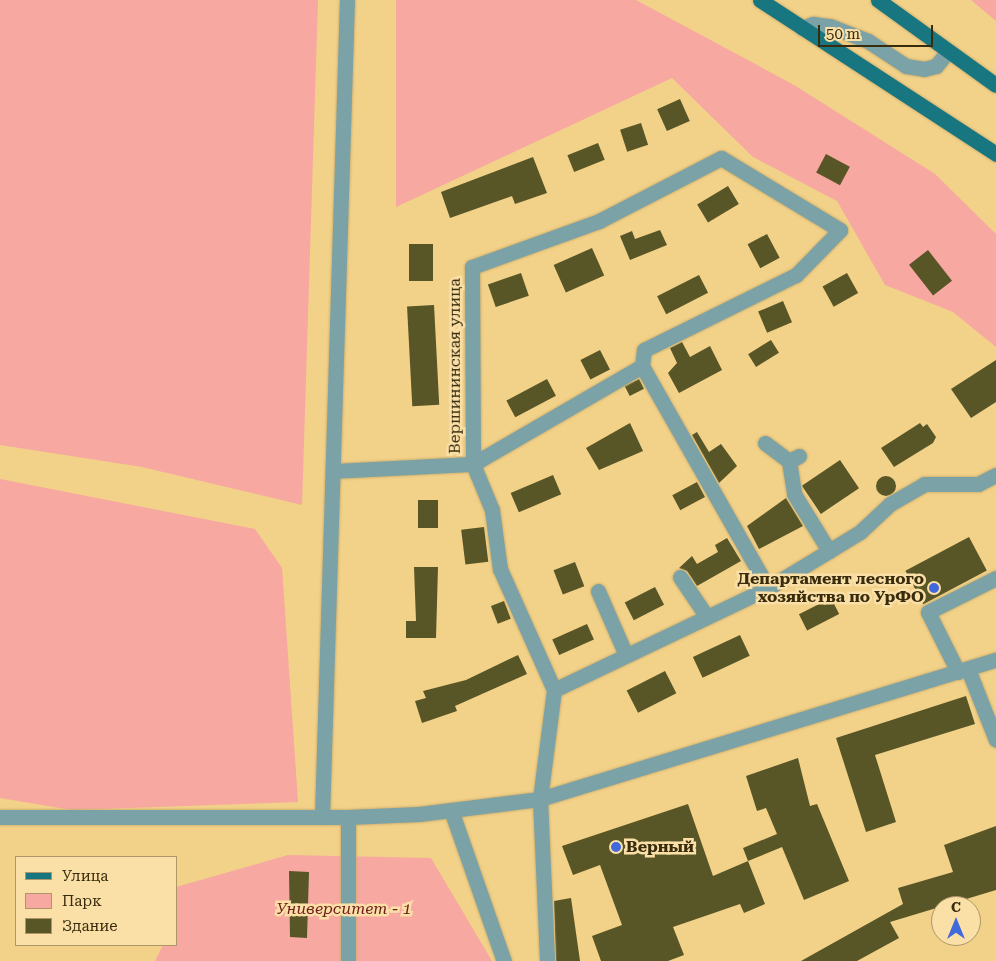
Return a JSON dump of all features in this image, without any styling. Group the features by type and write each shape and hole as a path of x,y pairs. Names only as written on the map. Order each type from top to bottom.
{"main road":[{"path":"760,0 996,154"},
{"path":"878,0 996,85"}],"street":[{"path":"322,817 347,0"},
{"path":"802,28 813,24 830,26 868,41 906,66 924,69 936,66 948,50"},
{"name":"Вершининская улица","path":"554,690 500,569 492,510 473,464 472,267 600,221 721,158 840,230 796,275 644,350 642,366"},
{"path":"333,471 473,464 642,366 768,588"},
{"path":"765,443 794,458 794,494 828,551"},
{"path":"547,961 540,800 554,690 626,654 768,588 828,551 924,484 978,484 996,475"},
{"path":"680,577 707,616"},
{"path":"996,578 928,612 963,671 996,740"},
{"path":"598,591 626,654"},
{"path":"0,817 348,817 451,810 540,800 996,660"},
{"path":"451,810 504,961"},
{"path":"348,817 348,961"}],"green space":[{"path":"0,0 318,0 302,505 142,467 0,445"},
{"path":"396,0 636,0 794,85 935,174 996,234 996,347 953,312 885,285 837,201 753,157 672,78 396,207"},
{"path":"971,0 996,0 996,21"},
{"path":"0,479 255,529 282,568 298,802 72,810 0,798"},
{"name":"Университет - 1","path":"288,855 431,858 492,961 155,961 162,946 178,946 178,886"}],"building":[{"path":"680,99 690,121 667,131 657,109"},
{"path":"641,123 648,145 627,152 620,130"},
{"path":"598,143 605,160 574,172 567,155"},
{"path":"826,154 850,167 840,185 816,173"},
{"path":"533,157 547,193 515,204 512,196 450,218 441,192"},
{"path":"728,186 739,204 708,223 697,205"},
{"path":"660,230 667,245 630,260 620,236 632,231 635,239"},
{"path":"767,234 780,258 760,268 748,244"},
{"path":"409,244 433,244 433,281 409,281"},
{"path":"592,248 604,275 566,292 554,265"},
{"path":"928,250 952,281 933,296 909,265"},
{"path":"521,273 529,296 496,307 488,284"},
{"path":"847,273 858,293 834,307 823,287"},
{"path":"699,275 708,293 666,314 657,296"},
{"path":"783,301 792,322 767,333 758,312"},
{"path":"434,305 439,405 412,406 407,306"},
{"path":"771,340 779,353 756,367 748,354"},
{"path":"682,342 690,357 710,346 722,370 679,393 668,373 677,363 670,348"},
{"path":"600,350 610,370 590,380 580,360"},
{"path":"996,360 996,402 971,418 951,389"},
{"path":"547,379 556,396 515,417 506,401"},
{"path":"639,379 644,389 630,396 625,386"},
{"path":"630,423 643,451 599,470 586,448"},
{"path":"920,423 923,427 927,424 936,437 933,443 894,467 881,448"},
{"path":"697,432 709,452 721,444 737,466 719,483 692,435"},
{"path":"840,460 859,488 821,514 802,486"},
{"path":"553,475 561,494 519,512 511,493"},
{"path":"886,476 893,479 896,486 893,493 886,496 879,493 876,486 879,479"},
{"path":"697,482 705,497 680,510 672,495"},
{"path":"786,498 803,526 759,549 747,526"},
{"path":"418,500 438,500 438,528 418,528"},
{"path":"484,527 488,562 465,565 461,530"},
{"name":"Департамент лесного хозяйства по УрФО","path":"969,537 987,571 923,604 905,571"},
{"path":"727,538 741,561 697,586 687,571 679,568 692,556 697,564 718,552 715,545"},
{"path":"575,562 584,586 563,595 554,570"},
{"path":"414,567 438,567 436,638 406,638 406,621 416,621"},
{"path":"655,587 664,605 634,620 625,602"},
{"path":"831,598 839,614 807,630 799,614"},
{"path":"504,601 511,619 498,624 491,606"},
{"path":"587,624 594,640 559,655 552,639"},
{"path":"740,635 750,656 703,678 693,657"},
{"path":"518,655 527,674 455,706 457,711 422,723 415,701 426,698 423,691 466,680"},
{"path":"665,671 676,693 638,713 627,691"},
{"path":"966,696 975,724 875,755 896,822 866,832 836,738"},
{"path":"798,758 810,806 817,804 849,881 804,900 782,847 748,861 743,848 777,834 766,808 757,811 746,776"},
{"path":"688,804 713,876 748,861 765,904 744,913 740,904 673,927 684,955 668,961 601,961 592,936 622,925 600,865 573,875 562,846"},
{"path":"996,826 996,890 976,896 931,896 931,910 890,922 899,938 857,961 801,961 903,904 898,888 953,872 944,845"},
{"path":"289,871 309,872 307,938 290,937"},
{"path":"571,898 580,961 556,961 554,901"}],"place":[{"name":"Департамент лесного хозяйства по УрФО","path":"934,588"},
{"name":"Верный","path":"616,847"}]}
